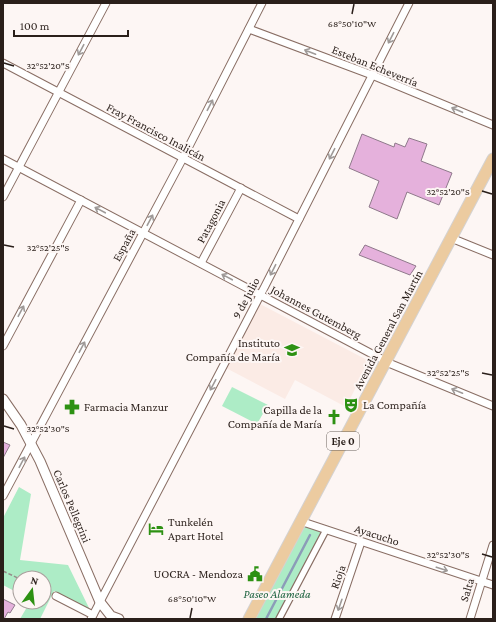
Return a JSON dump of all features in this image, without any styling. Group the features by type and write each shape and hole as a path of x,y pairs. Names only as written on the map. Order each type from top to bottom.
{"main road":[{"name":"Avenida General San Martín","path":"249,619 493,159"}],"street":[{"path":"3,197 106,3"},
{"name":"España","path":"3,496 183,158 262,3"},
{"name":"9 de Julio","path":"92,617 260,295 409,3"},
{"name":"Esteban Echeverría","path":"249,29 372,75 493,125"},
{"name":"Fray Francisco Inalicán","path":"3,63 299,219"},
{"name":"Johannes Gutemberg","path":"3,159 386,361 493,406"},
{"name":"Patagonia","path":"201,263 241,188"},
{"path":"3,346 81,200"},
{"path":"451,238 493,255"},
{"name":"Carlos Pellegrini","path":"3,399 32,444 100,602 111,616 119,619"},
{"name":"Ayacucho","path":"300,521 493,585"},
{"path":"280,619 326,530"},
{"name":"Rioja","path":"336,619 361,542"},
{"name":"Salta","path":"470,619 493,545"},
{"path":"56,596 92,617"}],"shaded area":[{"name":"Instituto Compañía de María","path":"260,304 369,361 346,407 295,380 285,399 226,368"}],"green space":[{"path":"232,387 268,405 257,424 222,406"},
{"path":"19,487 31,494 20,560 68,565 90,610 54,591 52,595 52,570 12,570 12,590 3,585 3,518"},
{"name":"Paseo Alameda","path":"300,521 326,530 279,619 249,619"},
{"path":"25,610 44,610 40,619 20,619"}],"building":[{"path":"362,134 394,147 395,143 405,147 409,138 427,144 421,161 452,173 439,205 407,192 397,219 369,207 379,181 349,168"},
{"path":"365,245 416,266 410,275 359,255"},
{"path":"3,442 10,445 3,458"},
{"path":"3,599 12,604 12,610 10,613 8,612 3,619"}],"waterway":[{"path":"266,619 310,535"}],"place":[{"name":"Instituto Compañía de María","path":"292,350"},
{"name":"La Compañía","path":"351,405"},
{"name":"Farmacia Manzur","path":"72,407"},
{"name":"Capilla de la Compañía de María","path":"334,417"},
{"name":"Tunkelén Apart Hotel","path":"156,529"},
{"name":"UOCRA - Mendoza","path":"255,574"}]}
